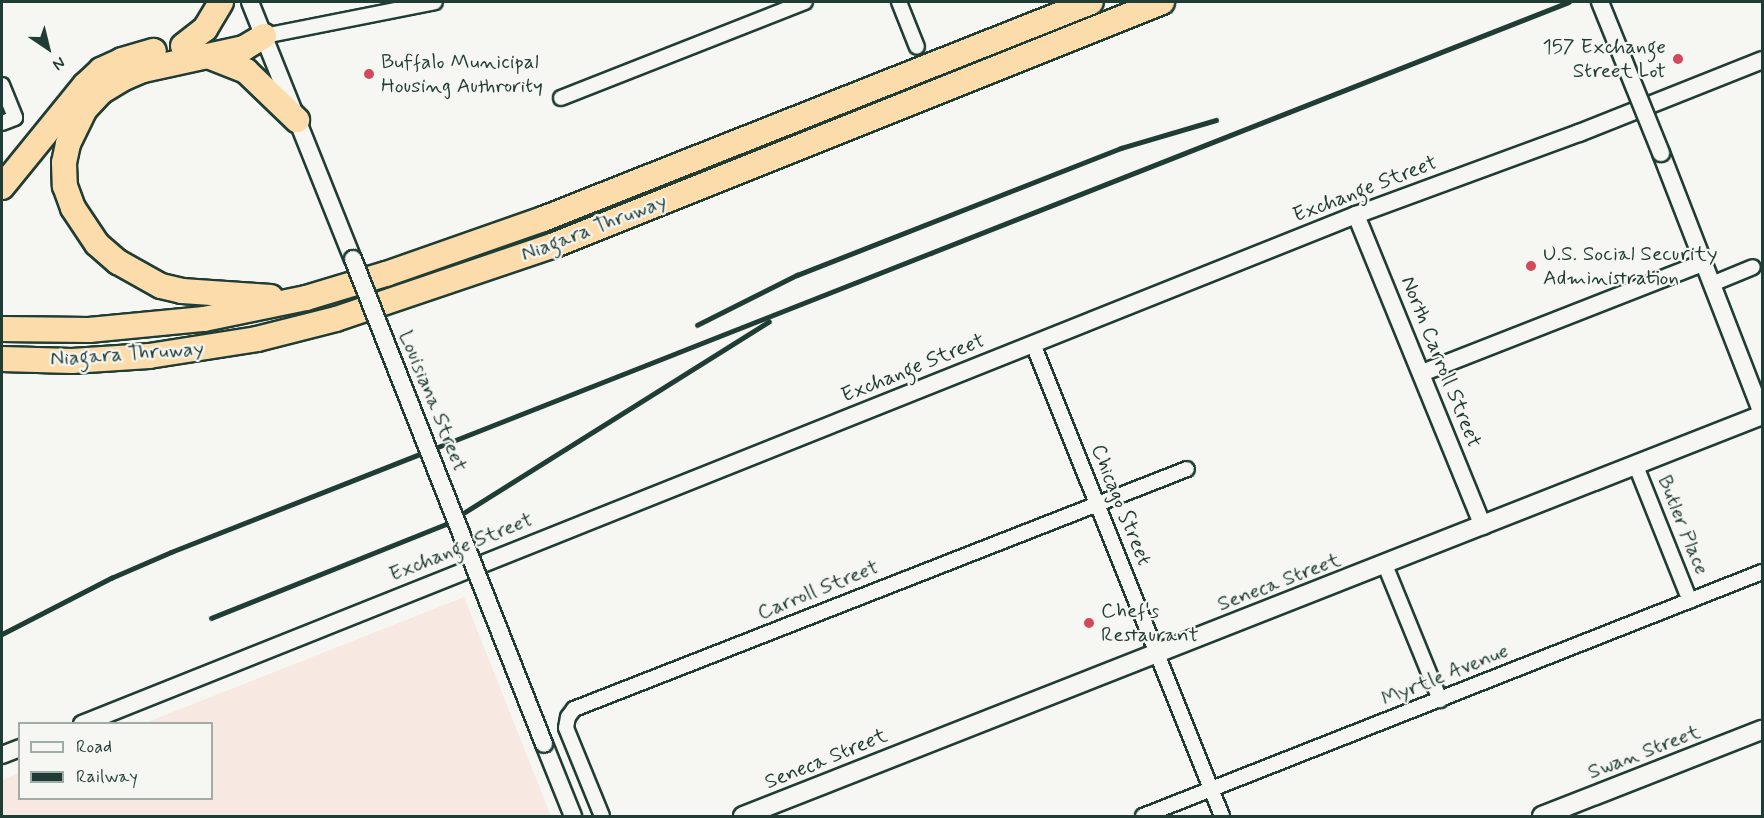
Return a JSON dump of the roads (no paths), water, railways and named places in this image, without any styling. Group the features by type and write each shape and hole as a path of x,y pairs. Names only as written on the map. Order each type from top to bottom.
{"highway":[{"path":"183,46 205,29 221,2"},
{"name":"Niagara Thruway","path":"2,329 89,330 163,325 204,320 306,298 491,238 1091,2"},
{"name":"Niagara Thruway","path":"2,359 72,362 149,356 222,346 285,332 456,280 552,246 1162,2"},
{"path":"2,188 85,85 101,70 147,52 239,35 264,36"},
{"path":"264,36 244,48 143,70 101,92 85,109 68,144 64,163 65,186 73,208 91,236 118,262 162,286 222,295 306,298"},
{"path":"208,56 246,70 297,120"}],"main road":[{"name":"Seneca Street","path":"743,816 1385,566 1762,414"},
{"name":"Swan Street","path":"1542,816 1762,730"}],"street":[{"name":"Louisiana Street","path":"250,2 573,816"},
{"path":"264,36 435,2"},
{"path":"561,98 805,2"},
{"path":"899,2 917,47"},
{"path":"1600,2 1762,414"},
{"name":"Exchange Street","path":"85,722 1356,215 1579,133 1762,60"},
{"path":"2,84 8,121"},
{"name":"North Carroll Street","path":"1356,215 1483,526"},
{"path":"1422,373 1703,263"},
{"path":"1712,284 1752,267"},
{"name":"Chicago Street","path":"1033,344 1222,816"},
{"name":"Butler Place","path":"1636,466 1690,601"},
{"name":"Carroll Street","path":"603,816 566,728 568,717 574,709 1187,469"},
{"path":"1385,566 1440,700"},
{"name":"Myrtle Avenue","path":"1143,816 1762,572"},
{"path":"2,755 18,749"}],"railway":[{"path":"2,634 111,578 171,552 1569,2"},
{"path":"697,325 797,275 1121,148 1216,120"},
{"path":"211,618 446,524 769,321"}],"place":[{"name":"157 Exchange Street Lot","path":"1678,59"},
{"name":"Buffalo Municipal Housing Authrority","path":"369,74"},
{"name":"U.S. Social Security Administration","path":"1531,266"},
{"name":"Chef's Restaurant","path":"1089,623"}]}
